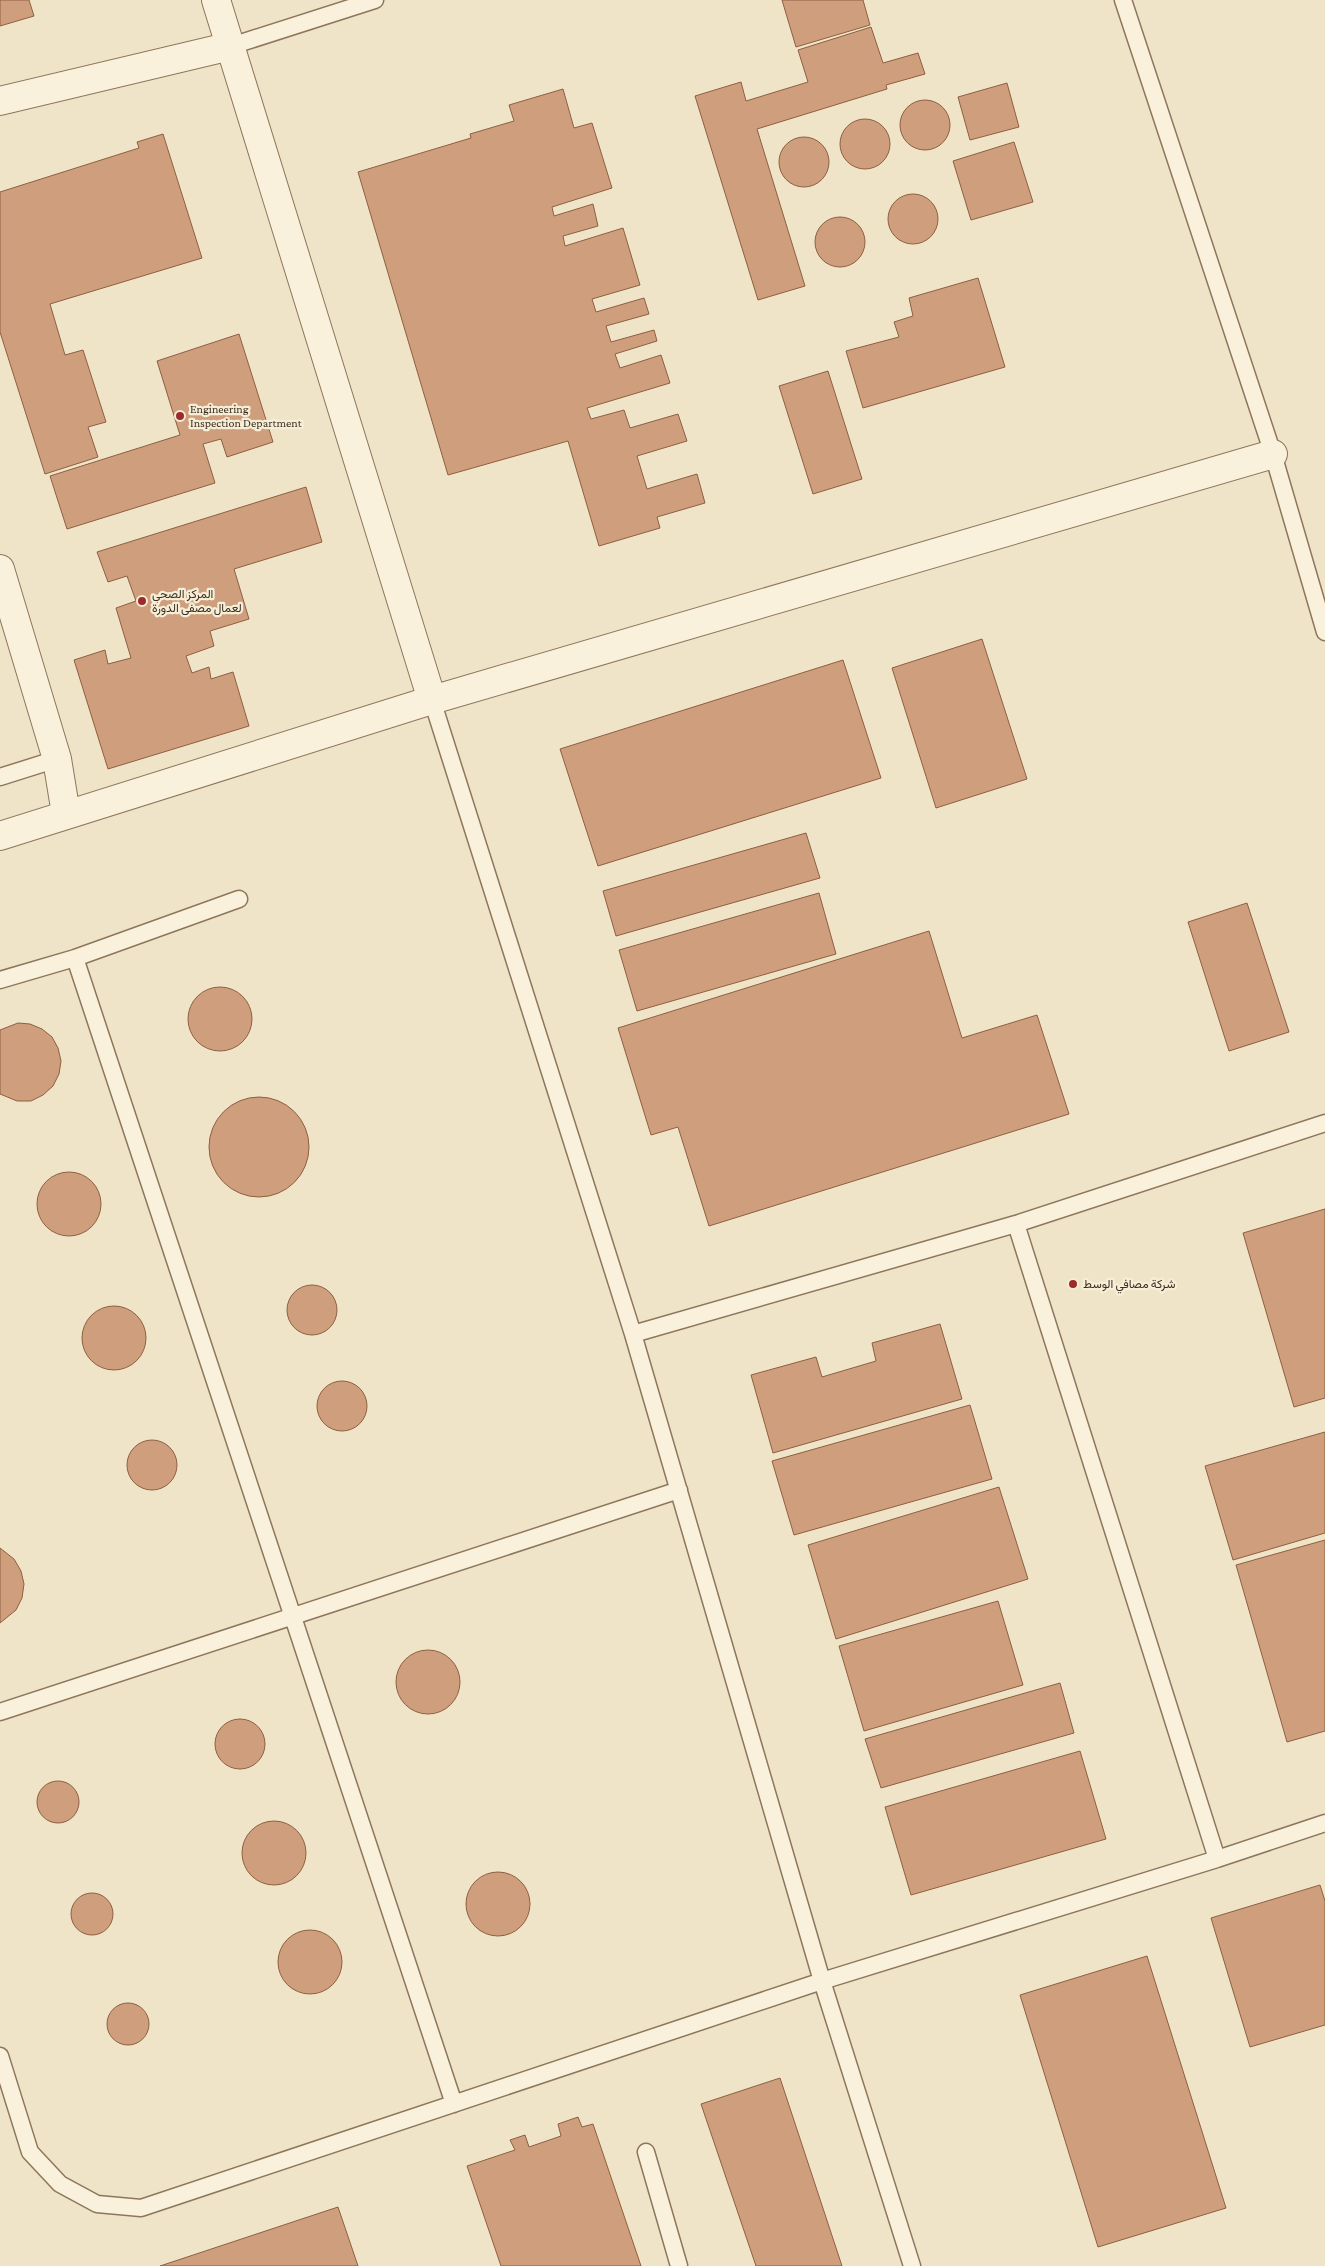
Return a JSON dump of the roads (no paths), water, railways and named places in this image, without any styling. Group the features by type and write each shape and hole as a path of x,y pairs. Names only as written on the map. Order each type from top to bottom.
{"street":[{"path":"216,0 432,700"},
{"path":"0,101 231,46"},
{"path":"0,836 432,700 1273,454"},
{"path":"0,569 57,759 66,814"}],"lane":[{"path":"231,46 375,0"},
{"path":"1123,0 1273,454 1325,632"},
{"path":"432,700 633,1334 822,1981 912,2266"},
{"path":"0,777 57,759"},
{"path":"0,980 75,958 239,898"},
{"path":"75,958 454,2104"},
{"path":"633,1334 1016,1224 1325,1123"},
{"path":"1016,1224 1217,1859"},
{"path":"0,1712 679,1490"},
{"path":"0,2056 30,2152 60,2184 97,2204 141,2208 822,1981 1217,1859 1325,1823"},
{"path":"646,2152 679,2266"}],"place":[{"name":"Engineering Inspection Department","path":"180,416"},
{"name":"المركز الصحي لعمال مصفى الدورة","path":"142,601"},
{"name":"شركة مصافي الوسط","path":"1073,1284"}]}
